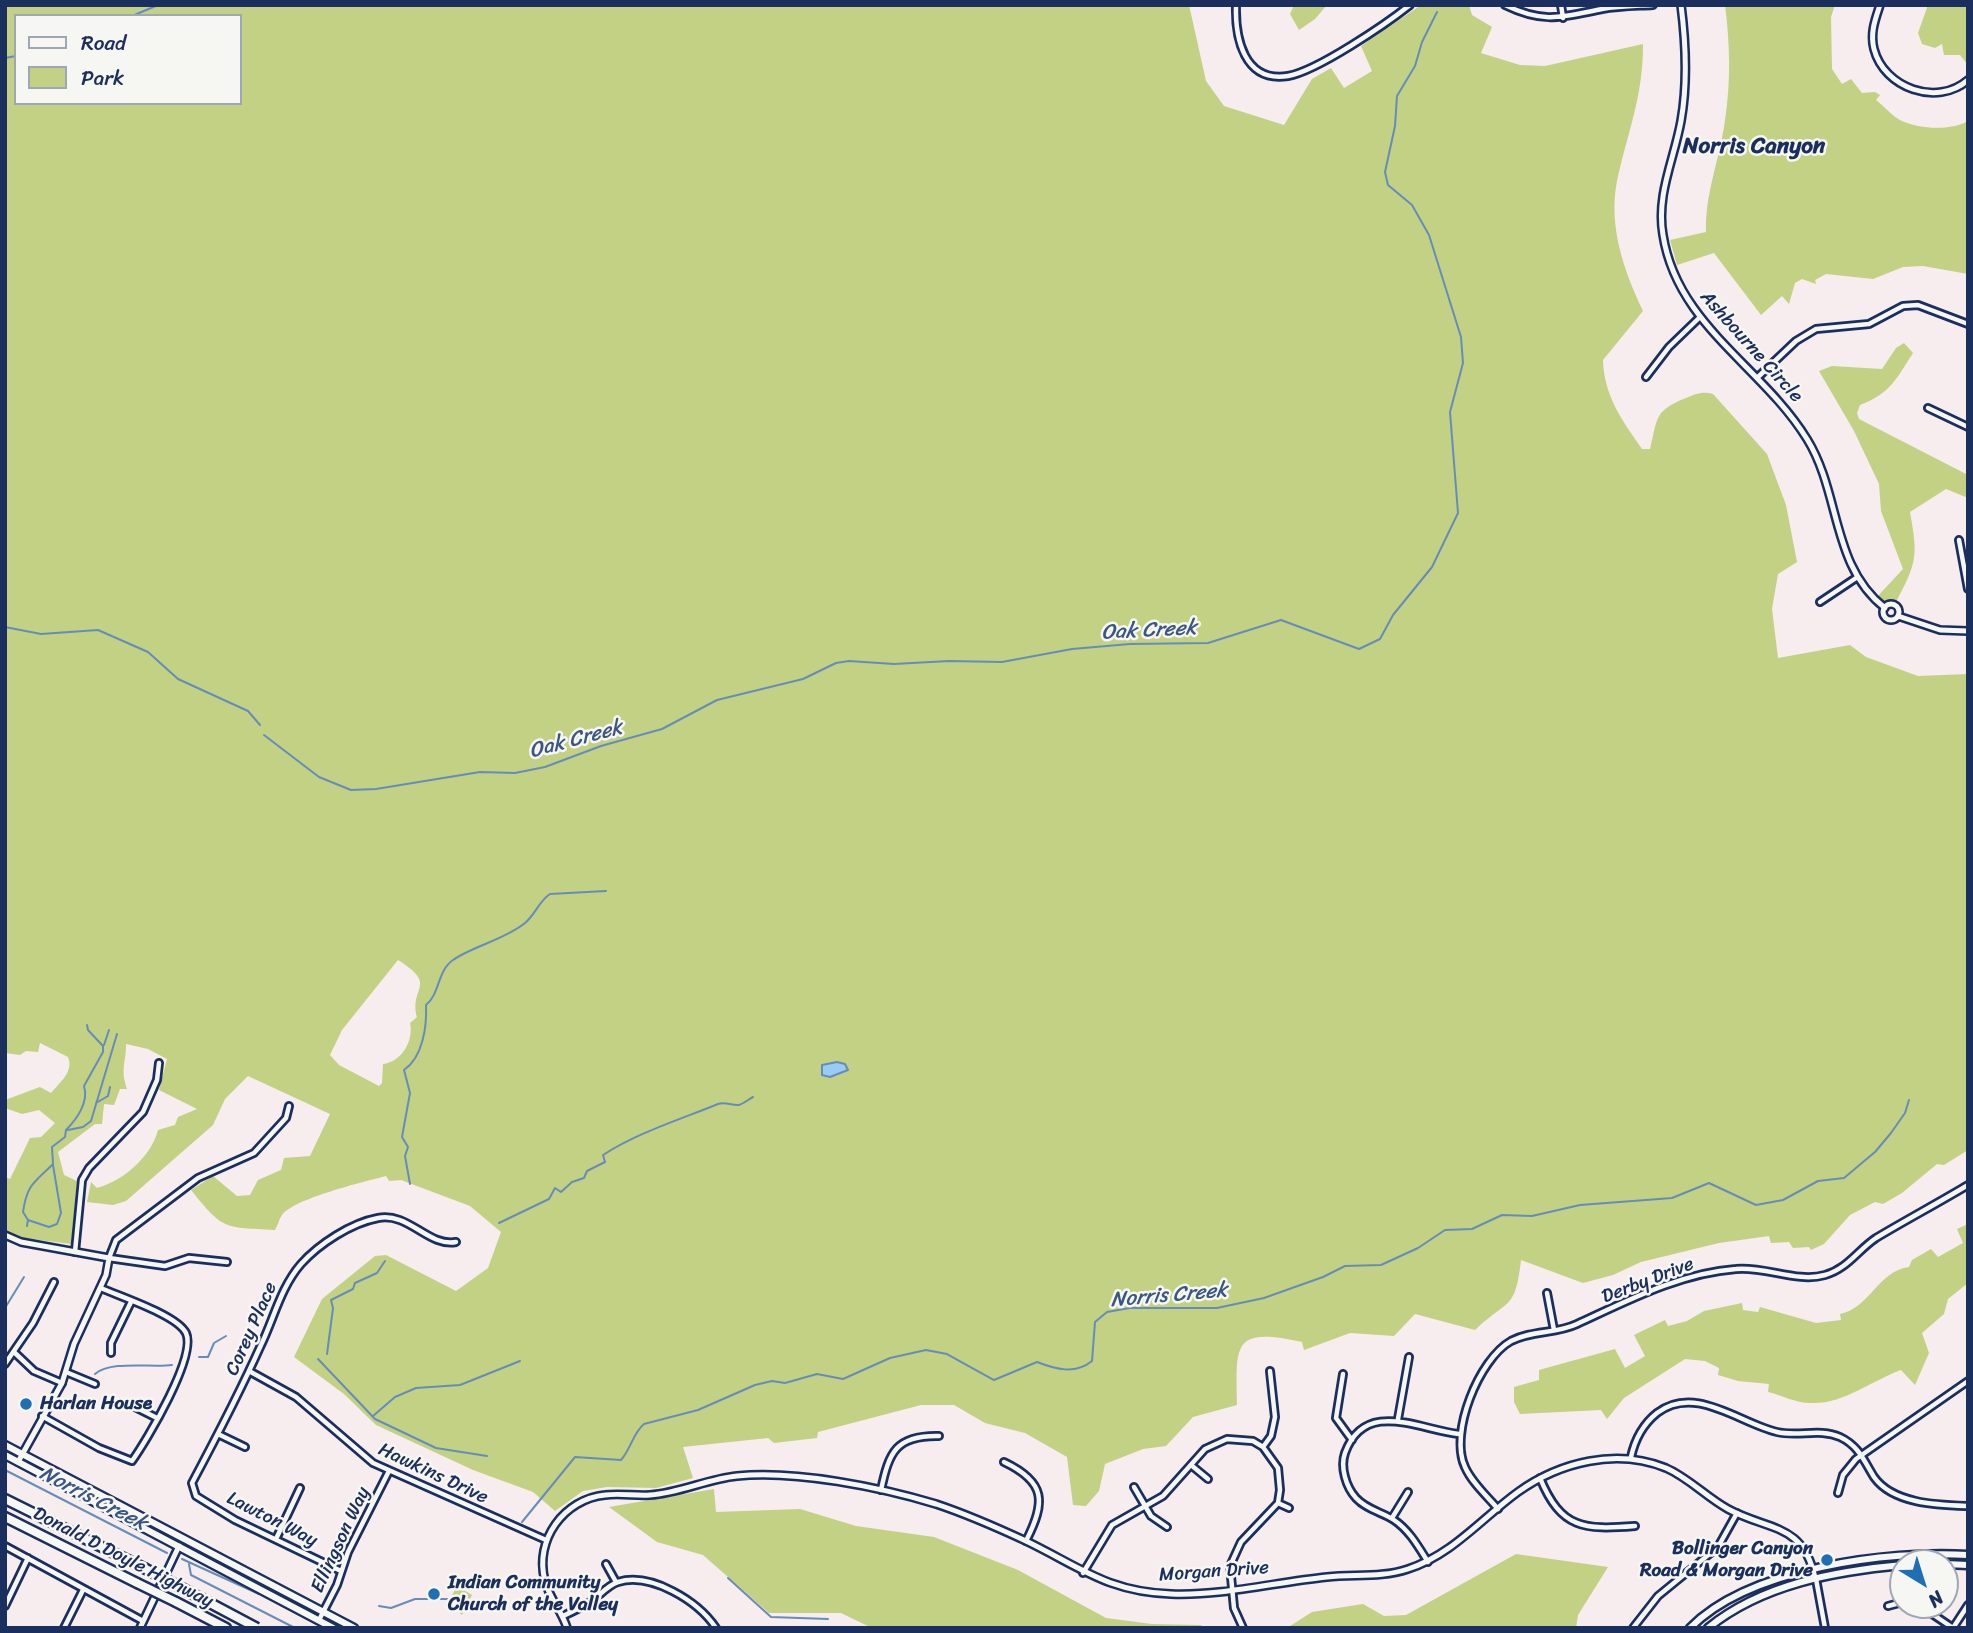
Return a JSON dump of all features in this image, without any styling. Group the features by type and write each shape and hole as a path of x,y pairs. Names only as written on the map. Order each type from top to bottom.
{"highway":[{"name":"Donald D Doyle Highway","path":"5,1499 257,1628"},
{"name":"Donald D Doyle Highway","path":"5,1517 226,1628"}],"main road":[{"path":"5,1445 354,1628"},
{"path":"5,1455 333,1628"},
{"path":"1690,1628 1742,1594 1767,1583 1814,1569 1908,1555 1968,1555"},
{"path":"1708,1628 1751,1601 1815,1578 1889,1567"}],"street":[{"path":"1236,5 1238,45 1246,59 1264,72 1282,76 1307,69 1410,5"},
{"path":"1505,5 1535,18 1563,18 1617,7 1653,5"},
{"path":"1561,5 1563,18"},
{"name":"Ashbourne Circle","path":"1681,5 1686,82 1681,120 1661,196 1664,242 1677,285 1699,318 1758,377 1796,421 1818,456 1829,485 1841,540 1856,578 1885,608 1886,618 1894,619 1898,616 1940,630 1968,631"},
{"path":"1880,5 1874,21 1874,47 1881,64 1901,85 1938,93 1955,89 1968,80"},
{"path":"1758,377 1796,341 1816,329 1869,324 1903,306 1918,305 1955,322 1968,324"},
{"path":"1646,377 1669,347 1699,318"},
{"path":"1928,408 1968,427"},
{"path":"1959,540 1968,589"},
{"path":"1820,603 1856,578"},
{"name":"Ashbourne Circle","path":"1885,608 1896,606 1898,616"},
{"path":"75,1252 82,1180 89,1168 143,1112 157,1080 159,1063"},
{"path":"18,1462 62,1383 74,1344 101,1288 116,1240 198,1178 254,1153 286,1118 289,1106"},
{"name":"Derby Drive","path":"1459,1434 1481,1371 1493,1355 1522,1336 1570,1327 1644,1293 1711,1272 1763,1269 1803,1277 1824,1276 1840,1269 1874,1239 1909,1222 1968,1185"},
{"name":"Corey Place","path":"192,1490 192,1483 249,1371 285,1288 299,1266 331,1240 365,1221 382,1217 411,1223 446,1244 456,1242"},
{"path":"5,1235 21,1242 165,1266 196,1258 227,1262"},
{"path":"5,1364 15,1353 54,1282"},
{"path":"43,1416 99,1448 132,1461 185,1361 189,1346 186,1334 175,1321 101,1288"},
{"path":"1547,1293 1554,1330"},
{"path":"111,1353 111,1343 131,1302"},
{"path":"15,1353 34,1371 62,1383"},
{"path":"1398,1419 1409,1357"},
{"name":"Hawkins Drive","path":"249,1371 296,1397 358,1452 389,1472 546,1540"},
{"path":"1263,1447 1271,1436 1275,1417 1270,1371"},
{"path":"66,1372 95,1384"},
{"path":"1343,1374 1336,1418 1352,1440"},
{"path":"1838,1493 1848,1467 1862,1454 1968,1381"},
{"path":"1631,1458 1639,1433 1648,1420 1662,1409 1679,1402 1692,1402 1773,1431 1790,1435 1824,1433 1839,1437 1862,1454 1875,1478 1897,1495 1945,1506 1968,1506"},
{"path":"129,1404 157,1418"},
{"path":"1428,1562 1416,1543 1392,1518 1363,1504 1348,1485 1343,1459 1352,1440 1374,1423 1398,1419 1430,1430 1459,1434 1464,1466 1498,1509"},
{"path":"218,1434 245,1447"},
{"path":"881,1491 890,1456 899,1444 911,1438 939,1437"},
{"path":"1083,1573 1112,1525 1163,1496 1205,1449 1227,1439 1244,1438 1263,1447 1278,1468 1280,1480 1278,1503 1248,1534 1230,1566 1231,1589 1238,1623 1243,1628"},
{"name":"Morgan Drive","path":"546,1540 556,1521 570,1509 603,1495 663,1494 707,1481 762,1474 802,1477 881,1491 937,1505 1026,1541 1083,1573 1145,1592 1176,1595 1329,1576 1391,1574 1428,1562 1540,1478 1589,1461 1631,1458 1666,1468 1689,1480 1737,1513 1776,1525 1790,1533 1806,1553 1814,1569 1815,1578"},
{"path":"1004,1462 1032,1479 1038,1490 1036,1521 1026,1541"},
{"path":"1191,1465 1208,1479"},
{"name":"Ellingson Way","path":"319,1620 348,1552 389,1472"},
{"path":"1540,1478 1549,1498 1571,1521 1585,1528 1635,1527"},
{"path":"1134,1487 1155,1521 1167,1527"},
{"path":"276,1539 300,1488"},
{"name":"Lawton Way","path":"192,1490 235,1520 341,1571"},
{"path":"1392,1518 1408,1492"},
{"path":"1278,1503 1289,1508"},
{"path":"1633,1628 1664,1590 1718,1547 1737,1513"},
{"path":"140,1628 183,1537"},
{"path":"546,1540 544,1577 567,1628"},
{"path":"5,1546 143,1620"},
{"path":"5,1606 28,1558"},
{"path":"606,1564 616,1582"},
{"path":"1815,1578 1825,1628"},
{"path":"563,1616 586,1605 616,1582 643,1581 661,1585 700,1609 716,1628"},
{"path":"64,1628 83,1590"},
{"path":"1953,1628 1968,1605"}],"green space":[{"path":"5,5 1189,5 1206,81 1224,106 1284,125 1312,79 1331,68 1344,88 1372,71 1361,46 1421,5 1469,5 1472,15 1492,27 1481,53 1520,65 1545,66 1643,44 1634,114 1617,181 1615,215 1624,264 1643,311 1603,360 1607,385 1615,407 1642,449 1650,449 1656,422 1663,411 1693,395 1713,394 1767,454 1786,505 1797,562 1778,574 1772,609 1778,658 1850,645 1866,657 1918,676 1968,674 1968,1150 1944,1165 1937,1164 1902,1193 1883,1204 1875,1202 1850,1215 1824,1244 1811,1250 1809,1247 1793,1248 1789,1242 1771,1243 1769,1236 1719,1243 1641,1262 1613,1275 1583,1283 1521,1260 1513,1296 1475,1330 1415,1314 1394,1336 1350,1333 1304,1350 1302,1342 1262,1337 1250,1339 1239,1354 1237,1405 1193,1417 1166,1446 1143,1449 1105,1464 1099,1491 1086,1506 1073,1505 1067,1457 1025,1433 985,1423 954,1405 921,1405 818,1432 817,1438 774,1443 768,1438 683,1447 693,1478 656,1488 607,1487 583,1491 555,1511 533,1492 473,1470 376,1425 344,1394 294,1357 322,1299 375,1256 386,1255 456,1291 488,1268 501,1232 470,1206 401,1180 389,1181 386,1176 331,1191 301,1203 282,1215 275,1230 235,1227 219,1220 191,1190 213,1176 237,1196 250,1195 258,1180 281,1170 284,1158 310,1156 330,1114 248,1076 225,1099 213,1125 126,1201 113,1205 87,1202 91,1182 97,1188 126,1174 149,1149 158,1130 175,1125 178,1117 197,1109 159,1090 167,1059 148,1049 126,1044 124,1071 127,1089 120,1089 114,1105 104,1104 102,1124 95,1124 58,1152 64,1175 77,1181 71,1244 23,1238 5,1231 5,1177 10,1179 30,1138 41,1137 55,1123 39,1110 22,1114 5,1108 5,1100 40,1087 51,1093 65,1076 69,1062 68,1057 40,1043 38,1052 26,1051 20,1055 5,1053","holes":["398,960 420,981 416,999 417,1017 410,1023 410,1036 401,1055 383,1064 382,1083 379,1086 339,1065 330,1055 342,1030"]},
{"path":"1294,5 1327,5 1315,19 1299,30 1290,14"},
{"path":"1725,5 1835,5 1831,17 1832,69 1842,84 1851,79 1862,93 1875,92 1880,95 1876,100 1895,117 1909,124 1944,128 1968,121 1968,274 1923,266 1903,267 1873,279 1826,274 1815,280 1816,284 1802,279 1795,283 1789,304 1782,296 1761,315 1714,253 1677,265 1670,240 1706,232 1710,189 1727,105 1729,48"},
{"path":"1928,5 1968,5 1968,65 1960,55 1944,55 1942,44 1935,48 1922,44 1918,33"},
{"path":"1904,343 1913,353 1886,390 1860,405 1857,413 1859,419 1968,475 1968,498 1946,489 1910,512 1915,550 1912,568 1896,602 1884,602 1877,597 1903,569 1881,511 1879,484 1854,431 1819,371 1832,366 1882,369 1896,348"},
{"path":"1968,1224 1968,1283 1948,1299 1944,1314 1922,1333 1929,1353 1915,1385 1901,1370 1834,1400 1805,1403 1768,1392 1769,1384 1738,1381 1718,1375 1719,1368 1705,1361 1685,1359 1624,1398 1607,1419 1601,1410 1520,1414 1514,1402 1514,1387 1539,1380 1539,1370 1615,1349 1625,1368 1645,1356 1634,1335 1665,1320 1668,1326 1687,1321 1704,1311 1742,1303 1743,1310 1758,1312 1760,1307 1816,1323 1841,1320 1840,1314 1859,1305 1889,1275 1909,1267 1912,1260 1931,1249 1938,1257 1963,1243 1957,1229"},
{"path":"714,1489 716,1512 800,1509 856,1526 934,1537 1018,1570 1106,1618 1152,1624 1201,1625 1203,1628 872,1628 841,1613 769,1613 703,1555 657,1542 609,1507"},
{"path":"1516,1554 1608,1567 1578,1615 1576,1628 1287,1628 1312,1612 1363,1604 1384,1616 1406,1615"},
{"path":"457,1586 472,1595 462,1615 448,1603"}],"water":[{"path":"837,1062 845,1064 848,1070 830,1077 822,1075 822,1065"}],"waterway":[{"path":"137,14 158,5"},
{"name":"Oak Creek","path":"264,735 319,777 351,790 376,789 480,772 515,773 545,767 601,746 662,729 717,700 803,679 836,663 849,661 894,664 1002,662 1072,649 1130,644 1208,643 1281,620 1359,649 1380,639 1393,615 1432,567 1458,513 1450,412 1463,363 1461,337 1429,235 1412,205 1388,185 1385,172 1395,126 1397,96 1415,66 1422,42 1437,12"},
{"path":"5,58 14,56"},
{"name":"Oak Creek","path":"5,627 41,634 98,630 148,652 178,679 248,711 260,725"},
{"path":"410,1184 405,1156 408,1147 402,1137 410,1093 404,1070 420,1049 426,1022 426,1005 434,995 444,970 460,955 517,929 550,894 606,891"},
{"path":"27,1226 28,1220 23,1212 29,1190 53,1164 52,1147 65,1137 66,1130 81,1110 85,1098 84,1086 103,1052 103,1046 88,1030 87,1025"},
{"path":"104,1045 109,1030"},
{"path":"68,1130 83,1127 91,1121 117,1034"},
{"path":"96,1103 108,1096 110,1087"},
{"path":"499,1223 549,1199 555,1188 561,1192 572,1182 584,1178 587,1171 605,1162 603,1155 631,1140 718,1104 739,1105 753,1097"},
{"name":"Norris Creek","path":"522,1522 575,1457 621,1460 644,1424 698,1410 755,1385 772,1381 785,1383 817,1374 843,1379 890,1358 926,1350 947,1354 994,1380 1037,1362 1058,1368 1079,1368 1092,1361 1095,1322 1107,1312 1130,1308 1217,1308 1264,1298 1323,1277 1345,1266 1381,1265 1418,1248 1445,1230 1472,1229 1502,1215 1532,1216 1580,1205 1672,1198 1709,1183 1756,1205 1783,1200 1818,1181 1844,1178 1875,1152 1891,1133 1905,1113 1909,1100"},
{"path":"28,1220 49,1227 57,1224 61,1213 53,1165"},
{"path":"327,1354 333,1308 331,1300 353,1289 355,1283 377,1273 385,1261"},
{"path":"5,1308 24,1277"},
{"path":"199,1357 208,1357 214,1343 226,1336"},
{"path":"318,1359 375,1419 436,1448 487,1456"},
{"path":"373,1416 395,1397 416,1388 460,1385 520,1361"},
{"path":"95,1374 111,1367 172,1365"},
{"name":"Norris Creek","path":"5,1470 167,1553"},
{"name":"Norris Creek","path":"182,1559 259,1594"},
{"path":"189,1564 191,1575 295,1628"},
{"path":"728,1578 771,1617 828,1619"},
{"name":"Norris Creek","path":"379,1606 391,1608 415,1599 449,1599"}],"place":[{"name":"Harlan House","path":"26,1404"},
{"name":"Bollinger Canyon Road & Morgan Drive","path":"1827,1560"},
{"name":"Indian Community Church of the Valley","path":"434,1594"}],"district":[{"name":"Norris Canyon","path":"1754,147"}]}
